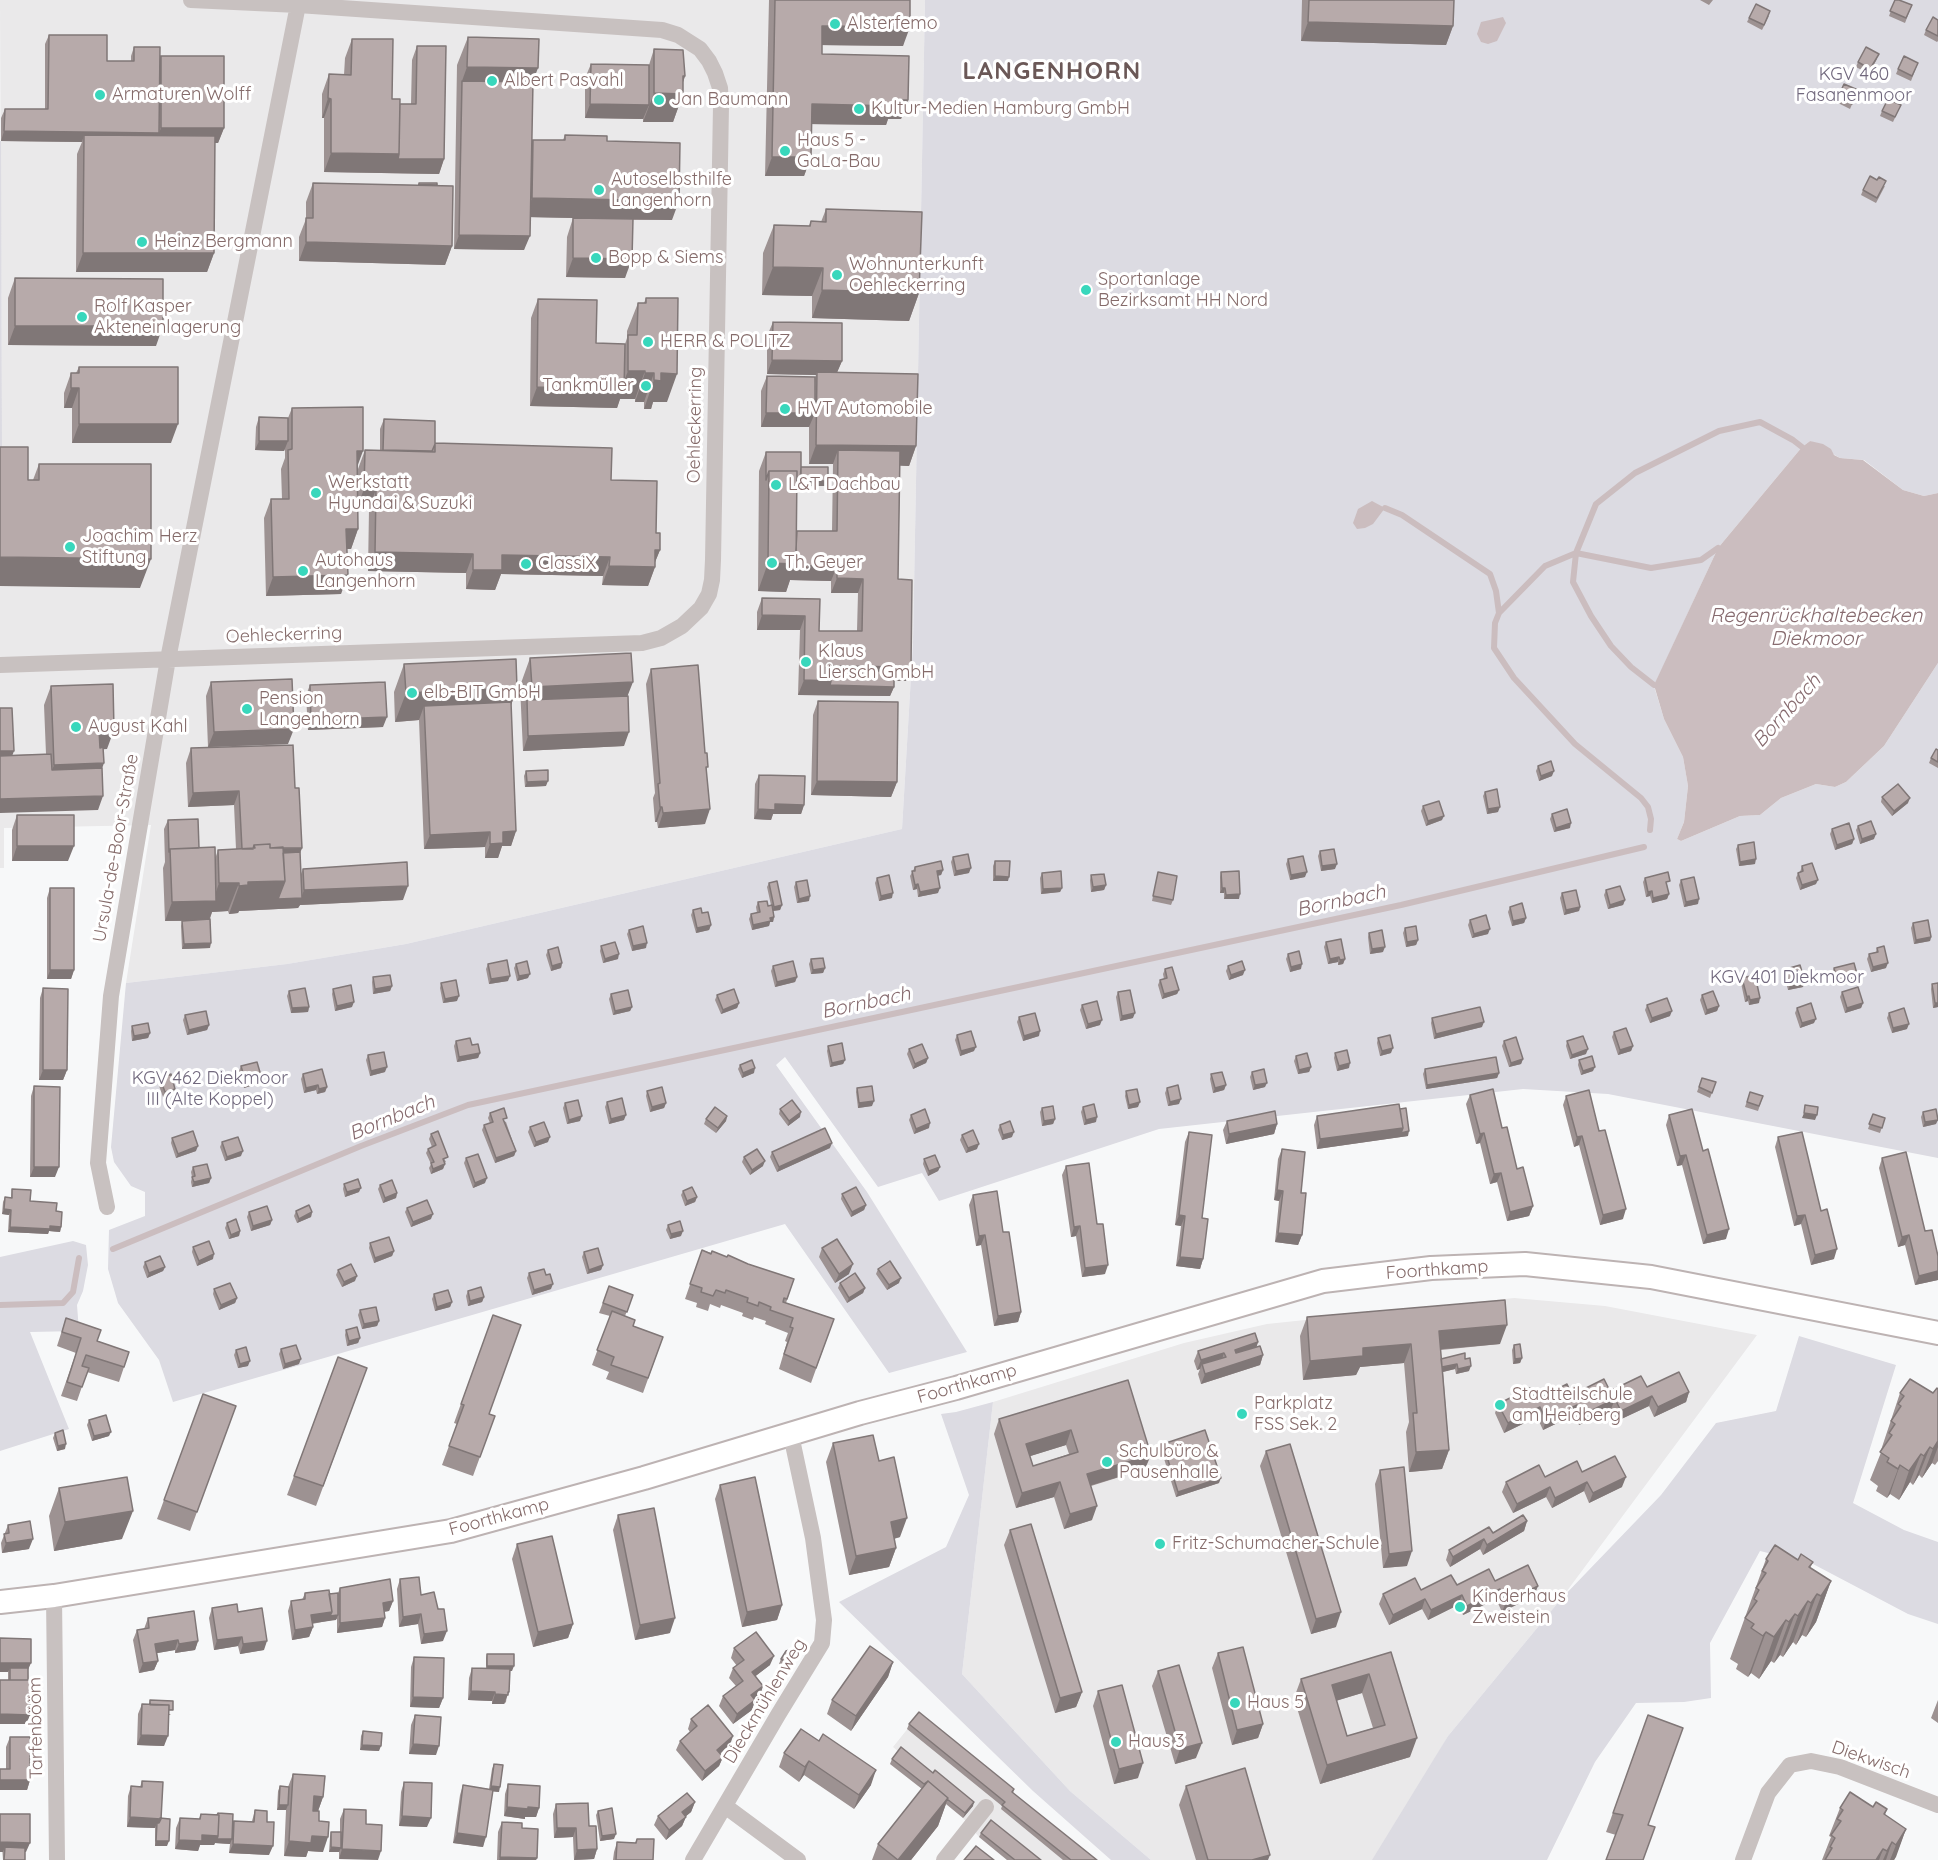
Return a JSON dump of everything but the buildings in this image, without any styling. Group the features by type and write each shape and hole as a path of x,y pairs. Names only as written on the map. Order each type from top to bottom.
{"street":[{"name":"Oehleckerring","path":"0,665 642,643 672,633 692,619 709,594 712,580 721,106 720,88 710,61 692,43 662,30 298,5 191,0"},
{"name":"Ursula-de-Boor-Straße","path":"107,1206 98,1162 111,996 168,659 298,5"},
{"name":"Foorthkamp","path":"0,1602 54,1596 452,1530 644,1478 1323,1281 1431,1268 1525,1264 1640,1276 1938,1334"},
{"name":"Dieckmühlenweg","path":"693,1860 822,1643 824,1620 813,1538 791,1434"},
{"name":"Tarfenbööm","path":"54,1596 57,1860"},
{"name":"Diekwisch","path":"1743,1860 1768,1792 1790,1765 1811,1761 1840,1767 1938,1805"},
{"path":"725,1806 798,1860"},
{"path":"944,1860 986,1807"}],"shaded area":[{"path":"0,0 925,0 913,642 902,829 406,944 287,964 126,983 151,825 4,828 4,868 0,868 0,449 2,448"},
{"name":"Fritz-Schumacher-Schule","path":"1514,1298 1605,1306 1757,1335 1561,1599 1448,1736 1378,1860 1151,1860 1070,1791 962,1674 993,1402 1184,1343 1267,1324"},
{"path":"917,1717 1089,1860 1007,1860 979,1837 963,1818 925,1787 922,1789 890,1764 899,1752 893,1747"}],"green space":[{"path":"925,0 1938,0 1938,493 1924,496 1903,490 1864,460 1840,458 1810,441 1802,447 1718,548 1654,686 1664,719 1683,757 1688,786 1684,822 1677,839 1681,841 1740,816 1760,815 1781,798 1816,784 1835,787 1846,782 1884,746 1938,663 1938,1158 1608,1094 1523,1089 1159,1129 939,1201 922,1173 878,1187 785,1057 776,1065 867,1192 967,1352 889,1373 785,1224 173,1402 159,1360 118,1303 108,1269 109,1230 145,1216 145,1192 131,1186 114,1162 111,1147 126,983 287,964 406,944 902,829 913,642"},
{"path":"1,141 2,449 0,449"},
{"path":"73,1241 86,1245 88,1265 83,1291 77,1305 79,1331 30,1332 69,1429 0,1451 0,1257"},
{"path":"1799,1336 1896,1365 1853,1503 1904,1530 1938,1542 1938,1624 1908,1614 1813,1564 1760,1551 1710,1643 1711,1698 1684,1702 1636,1703 1595,1762 1547,1860 1372,1860 1448,1736 1561,1599 1661,1495 1716,1423 1776,1411"},
{"path":"993,1402 962,1674 1070,1791 1151,1860 1111,1860 1033,1791 839,1602 946,1547 969,1495 941,1414"}],"water":[{"path":"1503,17 1506,23 1497,41 1488,44 1481,42 1477,34 1481,22"},
{"name":"Regenrückhaltebecken Diekmoor","path":"1810,441 1823,444 1840,458 1863,460 1903,490 1924,496 1938,493 1938,663 1884,746 1846,782 1835,787 1816,784 1781,798 1760,815 1740,816 1681,841 1677,839 1684,822 1688,786 1683,757 1664,719 1654,685 1718,548 1802,447"},
{"path":"1372,501 1385,508 1373,524 1357,529 1353,523 1358,509"}],"waterway":[{"path":"1654,685 1631,667 1611,646 1591,616 1573,582 1576,553 1596,504 1635,473 1719,431 1760,422 1802,447"},
{"path":"1385,508 1402,515 1490,574 1496,591 1499,613"},
{"path":"1650,830 1651,819 1648,807 1641,798 1575,744 1514,678 1494,648 1495,623 1499,613 1545,566 1576,553 1651,568 1701,560 1718,548"},
{"name":"Bornbach","path":"113,1249 361,1146 468,1105 1401,905 1644,847"},
{"name":"Bornbach","path":"0,1305 63,1303 73,1292 79,1258"}],"place":[{"name":"Alsterfemo","path":"835,24"},
{"name":"Albert Pasvahl","path":"492,81"},
{"name":"Armaturen Wolff","path":"100,95"},
{"name":"Jan Baumann","path":"659,100"},
{"name":"Kultur-Medien Hamburg GmbH","path":"859,109"},
{"name":"Haus 5 - GaLa-Bau","path":"785,151"},
{"name":"Autoselbsthilfe Langenhorn","path":"599,190"},
{"name":"Heinz Bergmann","path":"142,242"},
{"name":"Bopp & Siems","path":"596,258"},
{"name":"Wohnunterkunft Oehleckerring","path":"837,275"},
{"name":"Sportanlage Bezirksamt HH Nord","path":"1086,290"},
{"name":"Rolf Kasper Akteneinlagerung","path":"82,317"},
{"name":"HERR & POLITZ","path":"648,342"},
{"name":"Tankmüller","path":"646,386"},
{"name":"HVT Automobile","path":"785,409"},
{"name":"L&T Dachbau","path":"776,485"},
{"name":"Werkstatt Hyundai & Suzuki","path":"316,493"},
{"name":"Joachim Herz Stiftung","path":"70,547"},
{"name":"Th. Geyer","path":"772,563"},
{"name":"ClassiX","path":"526,564"},
{"name":"Autohaus Langenhorn","path":"303,571"},
{"name":"Klaus Liersch GmbH","path":"806,662"},
{"name":"elb-BIT GmbH","path":"412,693"},
{"name":"Pension Langenhorn","path":"247,709"},
{"name":"August Kahl","path":"76,727"},
{"name":"Stadtteilschule am Heidberg","path":"1500,1405"},
{"name":"Parkplatz FSS Sek. 2","path":"1242,1414"},
{"name":"Schulbüro & Pausenhalle","path":"1107,1462"},
{"name":"Fritz-Schumacher-Schule","path":"1160,1544"},
{"name":"Kinderhaus Zweistein","path":"1460,1607"},
{"name":"Haus 5","path":"1235,1703"},
{"name":"Haus 3","path":"1116,1742"}],"district":[{"name":"LANGENHORN","path":"1052,72"}],"park label":[{"name":"KGV 460 Fasanenmoor","path":"1854,85"},
{"name":"KGV 401 Diekmoor","path":"1787,978"},
{"name":"KGV 462 Diekmoor III (Alte Koppel)","path":"210,1089"}]}
